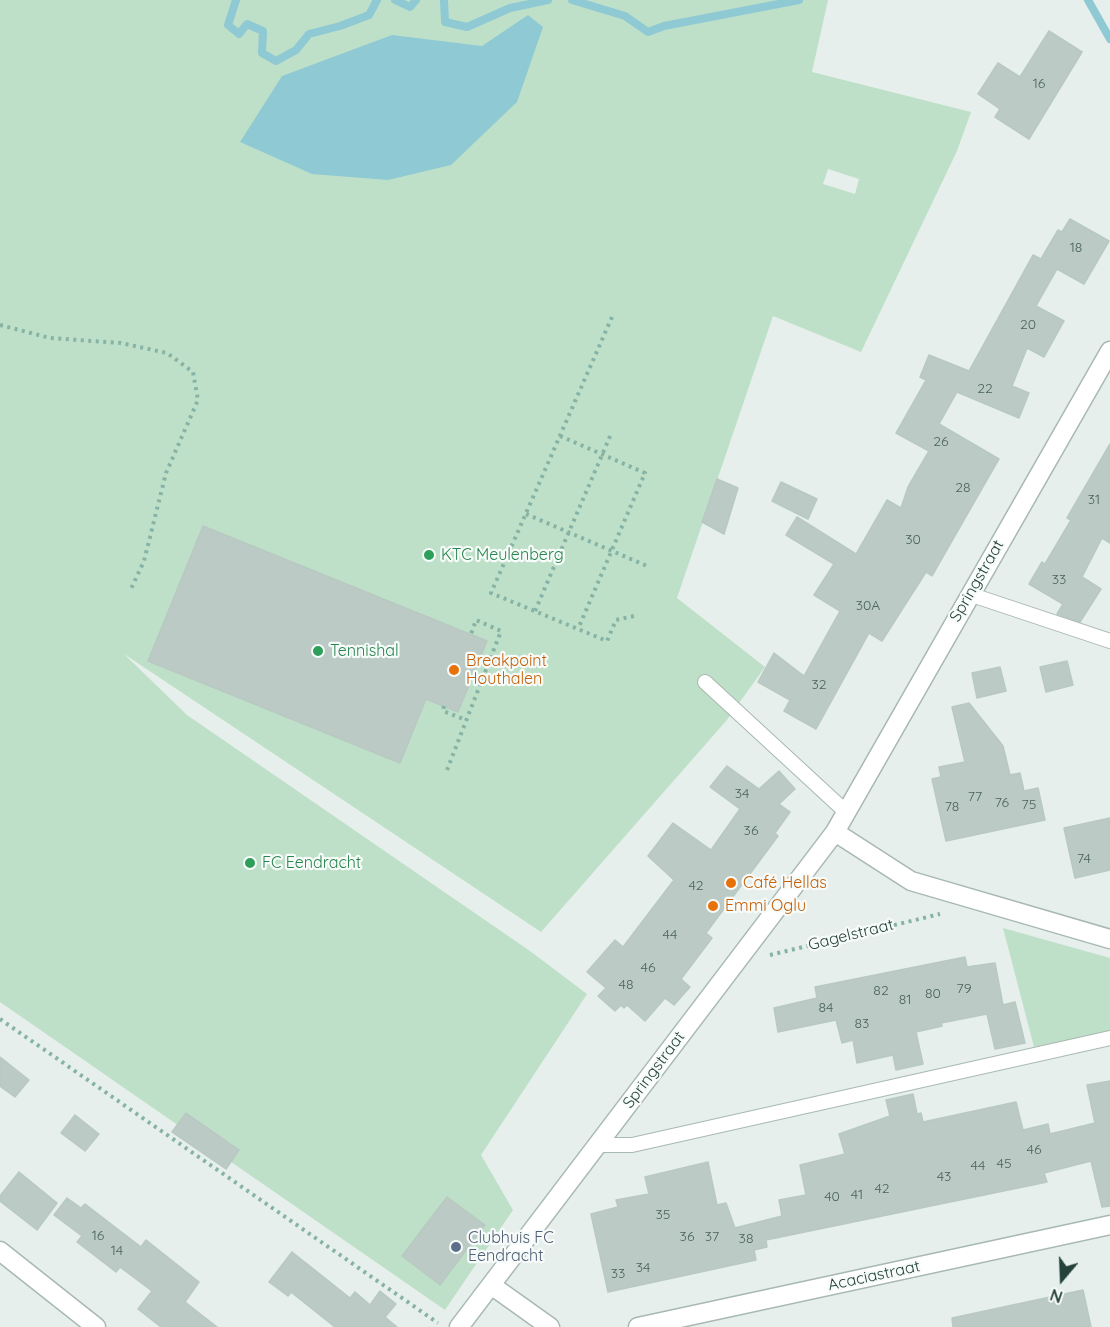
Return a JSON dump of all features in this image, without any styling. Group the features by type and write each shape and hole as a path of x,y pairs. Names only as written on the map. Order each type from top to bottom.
{"street":[{"name":"Springstraat","path":"459,1327 835,832 1110,351"},
{"path":"835,832 911,881 1110,939"},
{"name":"Acaciastraat","path":"638,1327 682,1322 1110,1225"},
{"path":"0,1251 96,1327"},
{"path":"491,1285 550,1327"}],"lane":[{"path":"969,594 1110,641"},
{"path":"705,682 846,812"},
{"path":"597,1145 632,1145 1110,1038"}],"path":[{"path":"612,317 491,593 607,641 616,620 634,616"},
{"path":"0,325 50,339 122,343 167,353 193,372 198,400 166,473 144,561 130,591"},
{"path":"535,611 611,434"},
{"path":"560,436 645,472 578,629"},
{"path":"526,514 647,566"},
{"path":"447,770 501,631 476,620 471,634"},
{"path":"444,706 443,711 466,720"},
{"name":"Gagelstraat","path":"735,963 950,911 960,897"},
{"path":"0,1019 444,1327"}],"green space":[{"path":"0,0 828,0 812,72 971,112 957,151 861,352 773,316 677,598 765,667 726,721 541,932 124,654 187,715 530,951 587,994 481,1155 513,1210 445,1310 0,1002","holes":["828,169 859,179 855,194 823,184"]},
{"path":"1003,928 1110,958 1110,1031 1034,1047"}],"water":[{"path":"528,15 543,27 517,102 451,165 388,180 312,174 240,142 282,76 392,35 482,46"}],"building":[{"path":"1049,31 1082,52 1029,139 995,117 1000,109 978,94 998,63 1020,77"},
{"path":"1070,219 1109,241 1084,284 1057,269 1036,306 1064,321 1044,357 1027,348 1012,386 1029,393 1019,418 957,392 939,424 999,459 932,576 926,572 882,641 869,633 816,729 784,711 790,700 758,682 774,653 804,676 840,611 814,595 834,564 786,535 797,517 856,554 887,500 901,508 908,487 929,451 896,433 926,380 920,377 929,355 969,371 1033,255 1041,259 1058,230 1062,232"},
{"path":"1110,444 1110,543 1102,538 1082,577 1101,589 1080,622 1057,614 1063,604 1029,584 1042,562 1045,564 1071,520 1067,518"},
{"path":"717,479 738,488 724,534 702,522"},
{"path":"781,482 817,499 808,519 772,501"},
{"name":"Tennishal","path":"203,526 487,641 458,712 426,699 400,763 148,661"},
{"path":"1067,661 1073,685 1046,692 1040,667"},
{"path":"1000,667 1006,691 977,698 972,673"},
{"path":"969,703 1003,746 1010,775 1020,773 1024,791 1038,788 1045,820 946,841 932,779 941,777 939,767 965,762 952,707"},
{"path":"727,766 759,789 779,771 795,789 779,804 790,812 775,833 778,836 706,933 712,938 681,979 690,987 674,1005 665,998 645,1021 627,1005 624,1008 621,1005 615,1011 598,996 606,988 587,972 615,940 623,947 674,880 648,856 673,823 711,850 740,809 710,787"},
{"path":"1110,818 1110,870 1075,878 1064,828"},
{"path":"965,957 967,967 995,963 1003,1005 1015,1002 1025,1043 995,1049 987,1014 941,1023 942,1026 916,1032 923,1064 896,1070 893,1055 857,1063 853,1040 842,1043 836,1020 778,1032 774,1008 817,998 815,987"},
{"path":"0,1057 29,1080 15,1097 0,1086"},
{"path":"1110,1081 1110,1206 1102,1207 1091,1161 1044,1173 1047,1182 766,1240 767,1247 754,1250 756,1260 608,1292 591,1214 618,1207 616,1200 649,1194 645,1177 708,1162 717,1205 726,1203 735,1228 782,1216 779,1200 806,1195 800,1165 845,1154 839,1134 890,1116 886,1100 913,1094 917,1114 921,1113 923,1122 1016,1102 1023,1130 1048,1124 1050,1134 1095,1123 1087,1085"},
{"path":"186,1113 239,1150 226,1169 172,1132"},
{"path":"75,1115 99,1134 85,1151 61,1133"},
{"path":"19,1172 57,1203 37,1230 0,1201 0,1196"},
{"path":"447,1197 485,1225 440,1285 402,1256"},
{"path":"67,1198 81,1208 85,1204 141,1247 146,1240 199,1282 185,1302 217,1327 161,1327 138,1309 152,1291 120,1267 116,1272 77,1242 82,1236 54,1215"},
{"path":"292,1252 350,1298 355,1292 370,1305 380,1291 396,1304 385,1317 397,1327 335,1327 291,1292 288,1296 269,1282"},
{"path":"1083,1290 1091,1327 953,1327 952,1318"}],"waterway":[{"path":"236,0 228,25 239,34 247,24 263,31 262,53 276,61 296,50 309,34 369,15 377,0"},
{"path":"395,0 410,7 416,0"},
{"path":"444,0 445,22 467,27 510,8 548,0"},
{"path":"572,0 625,16 648,32 664,26 799,0"},
{"path":"1088,0 1110,39"}],"place":[{"name":"KTC Meulenberg","path":"429,555"},
{"name":"Tennishal","path":"318,651"},
{"name":"Breakpoint Houthalen","path":"454,670"},
{"name":"FC Eendracht","path":"250,863"},
{"name":"Café Hellas","path":"731,883"},
{"name":"Emmi Oglu","path":"713,906"},
{"name":"Clubhuis FC Eendracht","path":"456,1247"}]}
